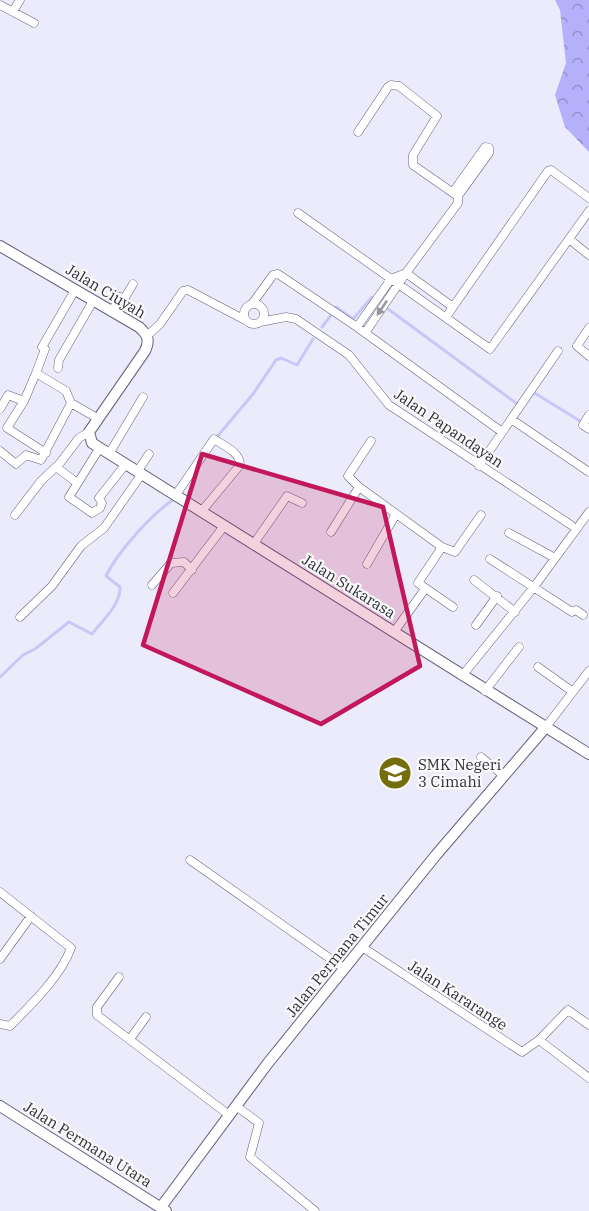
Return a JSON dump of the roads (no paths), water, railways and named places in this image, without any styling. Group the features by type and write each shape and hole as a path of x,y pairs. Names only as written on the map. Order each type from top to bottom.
{"street":[{"path":"13,11 20,0"},
{"path":"0,5 34,23"},
{"path":"358,132 388,87 399,86 437,116 412,155 413,165 455,194 458,203 365,333"},
{"path":"485,147 489,148 489,153 455,194 485,147"},
{"path":"446,317 548,171 551,170 589,198"},
{"path":"298,213 490,349 589,211"},
{"path":"569,239 589,255"},
{"name":"Jalan Ciuyah","path":"0,246 139,327 147,336 149,342 145,351 89,432"},
{"path":"357,327 391,279 406,273"},
{"path":"406,273 453,307"},
{"path":"247,321 245,309 252,304 273,274 278,274 357,327 502,432"},
{"path":"112,311 120,297 124,299 133,284"},
{"path":"46,453 7,428 24,401 45,349 42,347 75,290"},
{"path":"147,336 160,324 183,291 188,290 247,321 260,322 264,316 263,309 252,304"},
{"path":"58,368 58,360 93,301"},
{"name":"Jalan Papandayan","path":"260,322 286,317 296,319 350,355 389,405 571,525"},
{"path":"589,328 577,347 589,356"},
{"path":"479,466 558,351"},
{"path":"36,373 66,391 71,403 97,418"},
{"path":"0,408 8,394 24,401"},
{"path":"125,465 99,498 102,505 95,513 69,496 76,482 100,449 143,397"},
{"path":"0,451 16,464 26,455 39,461 46,453 71,403"},
{"path":"586,427 589,415"},
{"path":"511,419 589,472"},
{"path":"15,515 40,481 56,467 79,438 89,432 100,449"},
{"path":"175,496 214,439 234,452 240,459 240,465 201,512"},
{"path":"371,441 348,474 359,487 442,547 455,552 481,515"},
{"name":"Jalan Sukarasa","path":"100,449 589,754"},
{"path":"20,617 52,586 81,546 104,528 139,474 149,454"},
{"path":"56,467 76,482"},
{"path":"330,532 359,487"},
{"path":"253,544 287,496 302,503"},
{"path":"462,676 515,612 589,512"},
{"path":"367,564 396,514"},
{"path":"173,593 224,526"},
{"path":"509,533 555,558"},
{"path":"442,547 418,582 453,607"},
{"path":"490,559 572,612 576,610 583,615"},
{"path":"152,585 171,563 184,562 192,570"},
{"path":"474,580 515,612"},
{"path":"394,632 425,589"},
{"path":"476,625 497,597"},
{"path":"485,691 519,647"},
{"path":"538,668 573,692"},
{"path":"545,728 589,671"},
{"name":"Jalan Permana Timur","path":"162,1210 232,1111 362,947 545,728"},
{"path":"481,757 504,776"},
{"path":"190,860 345,969"},
{"path":"0,892 71,948 53,977 10,1026 0,1023"},
{"path":"0,959 31,916"},
{"name":"Jalan Kararange","path":"362,947 522,1052 539,1040"},
{"path":"120,977 95,1012 130,1040 232,1111 259,1123 250,1157 315,1211"},
{"path":"589,1025 568,1010 539,1040 589,1078"},
{"path":"130,1040 146,1017"},
{"name":"Jalan Permana Utara","path":"0,1106 162,1210"}],"waterway":[{"path":"336,307 353,319 372,297"},
{"path":"388,309 516,403"},
{"path":"322,327 331,315"},
{"path":"216,438 253,394 276,360 281,358 297,365 313,339"},
{"path":"533,392 580,421"},
{"path":"0,677 23,655 35,649 69,622 92,634 110,612 119,593 120,587 106,576 111,566 136,534 174,499"}],"place":[{"name":"SMK Negeri 3 Cimahi","path":"395,773"}]}
